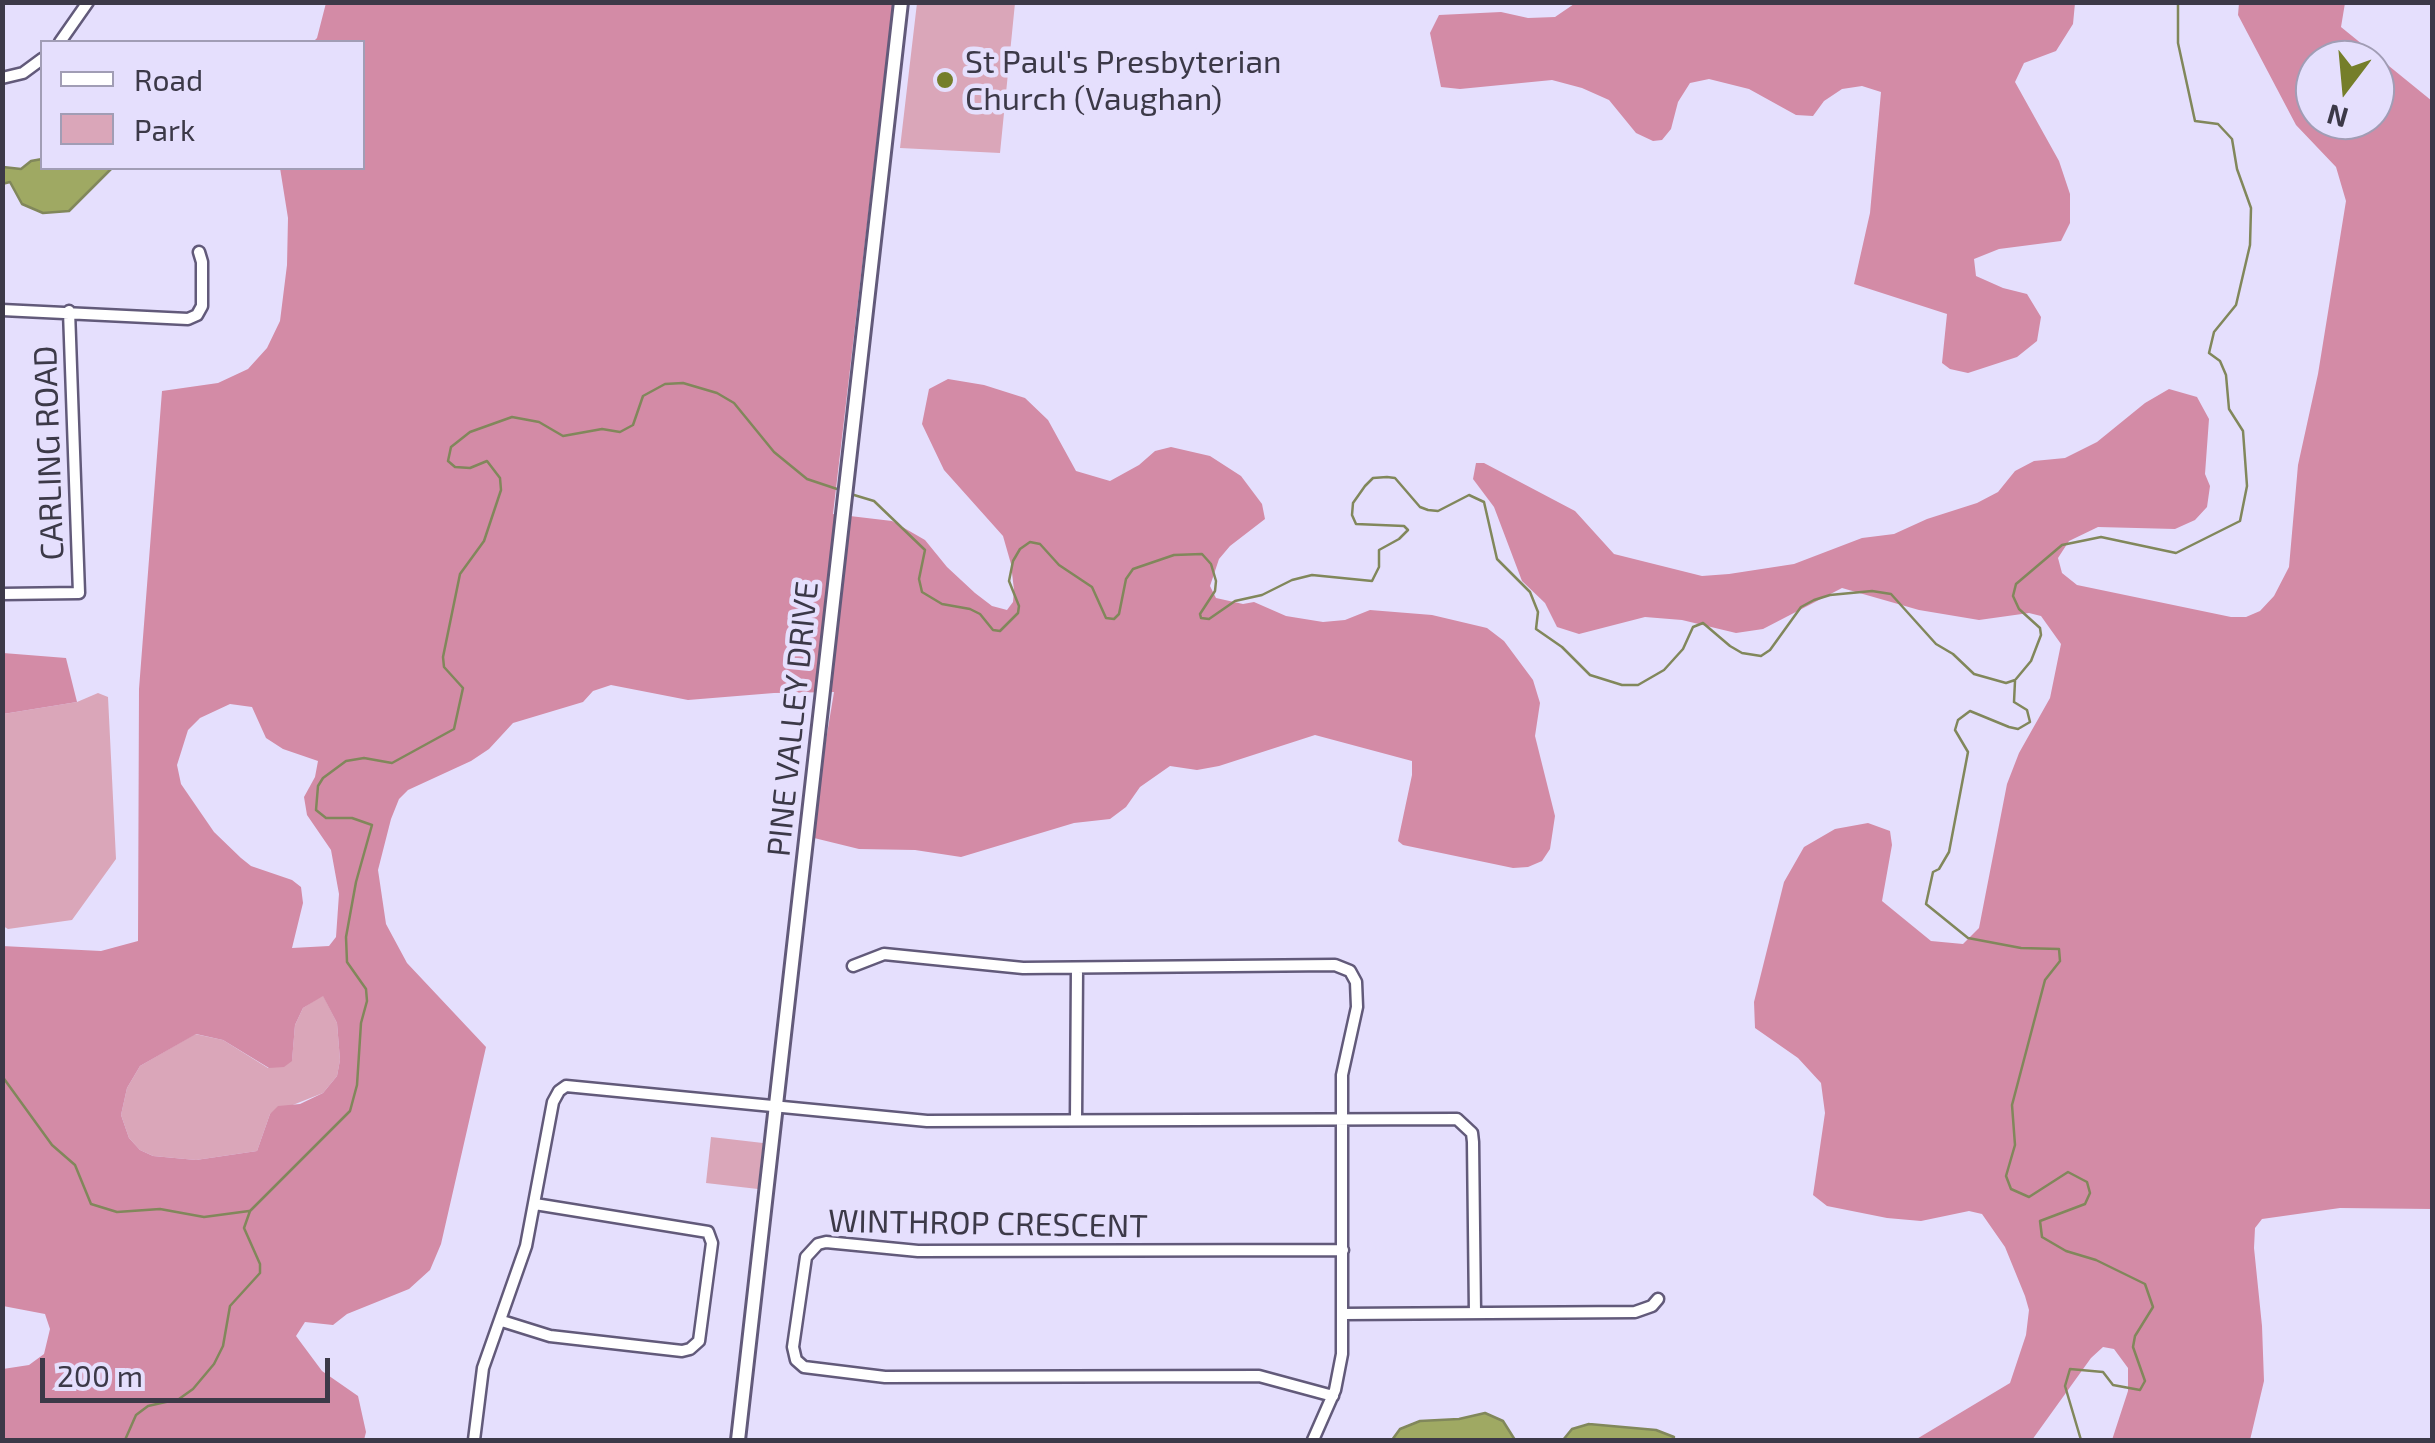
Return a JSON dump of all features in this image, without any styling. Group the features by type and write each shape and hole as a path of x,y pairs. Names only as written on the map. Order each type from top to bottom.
{"street":[{"path":"61,40 88,2"},
{"name":"PINE VALLEY DRIVE","path":"738,1440 900,2"},
{"path":"2,78 23,73 40,60"},
{"path":"2,310 193,318 202,301 202,262 198,252"},
{"name":"CARLING ROAD","path":"2,594 79,594 69,311"},
{"path":"853,966 884,954 1012,967 1344,967 1355,978 1357,1007 1342,1069 1340,1372 1313,1440"},
{"path":"1076,1120 1077,968"},
{"path":"474,1440 483,1368 524,1252 554,1102 566,1086 927,1121 1457,1119 1472,1133 1475,1312"},
{"path":"502,1321 550,1336 682,1351 695,1346 701,1333 712,1243 708,1232 534,1204"},
{"name":"WINTHROP CRESCENT","path":"1333,1396 1259,1376 885,1377 804,1367 796,1360 793,1348 806,1257 818,1244 826,1242 918,1251 1343,1250"},
{"path":"1342,1314 1636,1312 1652,1306 1658,1298"}],"green space":[{"path":"917,3 1015,3 1000,153 900,148"},
{"path":"98,693 108,697 116,859 72,920 8,929 3,926 3,714 77,702"},
{"path":"323,995 337,1023 337,1076 323,1093 270,1114 257,1151 196,1160 153,1156 129,1138 121,1115 127,1088 140,1066 195,1034 223,1040 268,1068 292,1060 295,1025 303,1008"},
{"path":"711,1137 763,1143 758,1189 706,1183"}],"shaded area":[{"path":"1577,2 2075,3 2073,24 2056,51 2024,63 2015,82 2059,161 2070,194 2070,223 2061,241 1999,249 1974,259 1976,276 2027,294 2041,317 2037,341 2017,357 1968,373 1950,369 1942,363 1947,314 1854,284 1870,213 1881,92 1862,86 1842,89 1824,101 1813,116 1796,115 1749,89 1709,79 1690,83 1678,102 1671,129 1662,140 1653,141 1636,133 1609,100 1552,80 1460,89 1441,87 1430,33 1439,15 1501,12 1528,18 1555,17"},
{"path":"326,3 893,3 833,514 892,521 925,540 975,593 992,606 1007,610 1013,602 1014,590 1003,536 944,470 922,424 929,389 948,379 1025,398 1048,420 1076,471 1110,481 1155,451 1171,447 1210,456 1241,476 1262,504 1265,519 1219,559 1210,586 1216,598 1243,604 1254,602 1286,616 1323,622 1345,620 1370,610 1432,615 1487,628 1504,641 1533,680 1540,703 1535,736 1555,816 1550,849 1542,861 1513,868 1403,845 1398,841 1412,761 1315,735 1219,766 1197,770 1170,766 1140,787 1126,807 1110,819 1074,823 961,857 915,850 859,849 810,837 834,692 688,700 611,685 593,691 583,702 513,723 489,749 471,761 408,790 399,799 391,819 378,870 386,924 407,963 486,1047 441,1244 430,1270 409,1289 347,1314 333,1325 305,1322 296,1336 322,1371 358,1396 366,1432 364,1440 3,1440 3,1369 29,1365 44,1354 50,1329 45,1314 3,1306 2,946 101,951 138,941 139,689 162,391 218,383 248,369 267,348 280,321 287,265 288,218 280,170 365,170 365,40 315,40","holes":["230,704 252,707 266,738 283,749 318,761 315,777 304,797 307,815 331,850 339,894 336,937 329,946 292,948 303,903 301,887 241,858 214,832 181,784 177,765 188,730 200,718","323,996 337,1023 337,1076 323,1093 300,1104 278,1106 270,1114 257,1151 196,1160 153,1156 129,1138 121,1115 127,1088 140,1066 196,1034 223,1040 269,1068 284,1067 292,1061 295,1025 303,1008"]},
{"path":"2239,3 2345,3 2341,27 2357,40 2295,40 2295,123 2238,15"},
{"path":"2395,71 2432,101 2432,1209 2340,1208 2262,1219 2255,1228 2254,1248 2264,1381 2250,1440 2112,1440 2128,1391 2128,1368 2114,1349 2103,1347 2032,1440 1915,1440 2010,1383 2026,1335 2029,1310 2025,1296 2005,1247 1982,1214 1969,1211 1921,1221 1887,1218 1827,1206 1813,1195 1825,1113 1821,1083 1798,1058 1755,1028 1754,1002 1784,882 1804,847 1835,829 1868,823 1890,831 1892,845 1882,901 1931,941 1963,944 1979,928 2007,784 2019,753 2050,698 2061,644 2041,616 2029,613 1979,620 1919,610 1842,588 1763,629 1736,633 1682,620 1645,617 1579,634 1557,627 1545,603 1522,581 1494,507 1473,479 1476,463 1484,463 1575,511 1614,554 1702,576 1729,574 1794,564 1862,538 1894,534 1977,503 1998,492 2015,471 2034,461 2065,458 2097,442 2169,389 2197,397 2209,419 2207,507 2195,520 2175,529 2098,527 2069,541 2058,558 2062,573 2077,585 2246,617 2260,611 2274,596 2289,567 2298,465 2318,374 2346,201 2336,167 2310,140 2395,140"},
{"path":"40,159 40,170 110,170 69,211 43,213 22,204 10,182 2,184 3,167 21,169"},
{"path":"3,653 66,658 77,702 3,714"},
{"path":"1485,1413 1503,1421 1515,1440 1392,1440 1400,1429 1420,1421"},
{"path":"1589,1424 1656,1430 1674,1437 1563,1440 1572,1429"}],"waterway":[{"path":"2016,679 2031,661 2041,635 2040,628 2019,609 2013,596 2016,584 2062,545 2101,537 2176,553 2240,521 2247,486 2243,431 2229,409 2226,375 2220,361 2209,353 2214,332 2236,305 2250,245 2251,208 2237,169 2232,139 2218,124 2195,121 2178,43 2178,2"},
{"path":"125,1440 136,1415 148,1406 179,1399 214,1364 223,1346 230,1306 260,1273 260,1264 244,1228 250,1211 350,1111 367,1001 366,989 347,962 346,937 372,825 352,818 326,818 316,810 318,786 346,761 364,758 392,763 454,729 463,688 444,667 443,657 460,574 484,541 501,490 500,478 487,461 470,468 455,467 448,461 451,447 470,432 512,417 539,422 563,436 602,429 620,432 633,425 643,396 665,384 683,383 717,393 734,403 774,452 807,479 837,489"},
{"path":"854,495 874,501 925,550 919,579 922,592 942,604 980,614 993,630 1000,631 1018,613 1009,581 1013,561 1030,542 1040,544 1059,565 1092,587 1106,618 1114,619 1133,569 1174,555 1202,554 1211,564 1215,591 1201,618 1209,619 1235,601 1312,575 1372,581 1379,567 1379,550 1408,530 1404,526 1356,524 1353,503 1373,478 1387,477 1395,478 1420,507 1428,510 1438,511 1469,495 1484,502 1497,559 1530,592 1538,612 1536,629 1562,647 1590,675 1622,685 1638,685 1664,670 1683,649 1693,627 1703,623 1742,653 1761,656 1770,650 1801,607 1830,595 1872,591 1891,594 1936,644 1974,674 2006,683 2015,680"},
{"path":"2015,681 2014,702 2027,710 2030,722 2018,729 1970,711 1958,720 1955,730 1968,752 1949,852 1933,872 1926,904 1968,938 2021,948 2059,949 2060,961 2045,980 2012,1105 2015,1145 2006,1176 2011,1189 2029,1197 2068,1172 2087,1182 2090,1193 2085,1204 2040,1221 2042,1237 2145,1284 2153,1307 2135,1336 2133,1347 2145,1381 2140,1390 2113,1385 2103,1372 2070,1369 2065,1386 2081,1440"},
{"path":"2,1076 52,1145 75,1165 91,1204 117,1212 160,1209 204,1217 249,1211"}],"place":[{"name":"St Paul's Presbyterian Church (Vaughan)","path":"945,80"}]}
